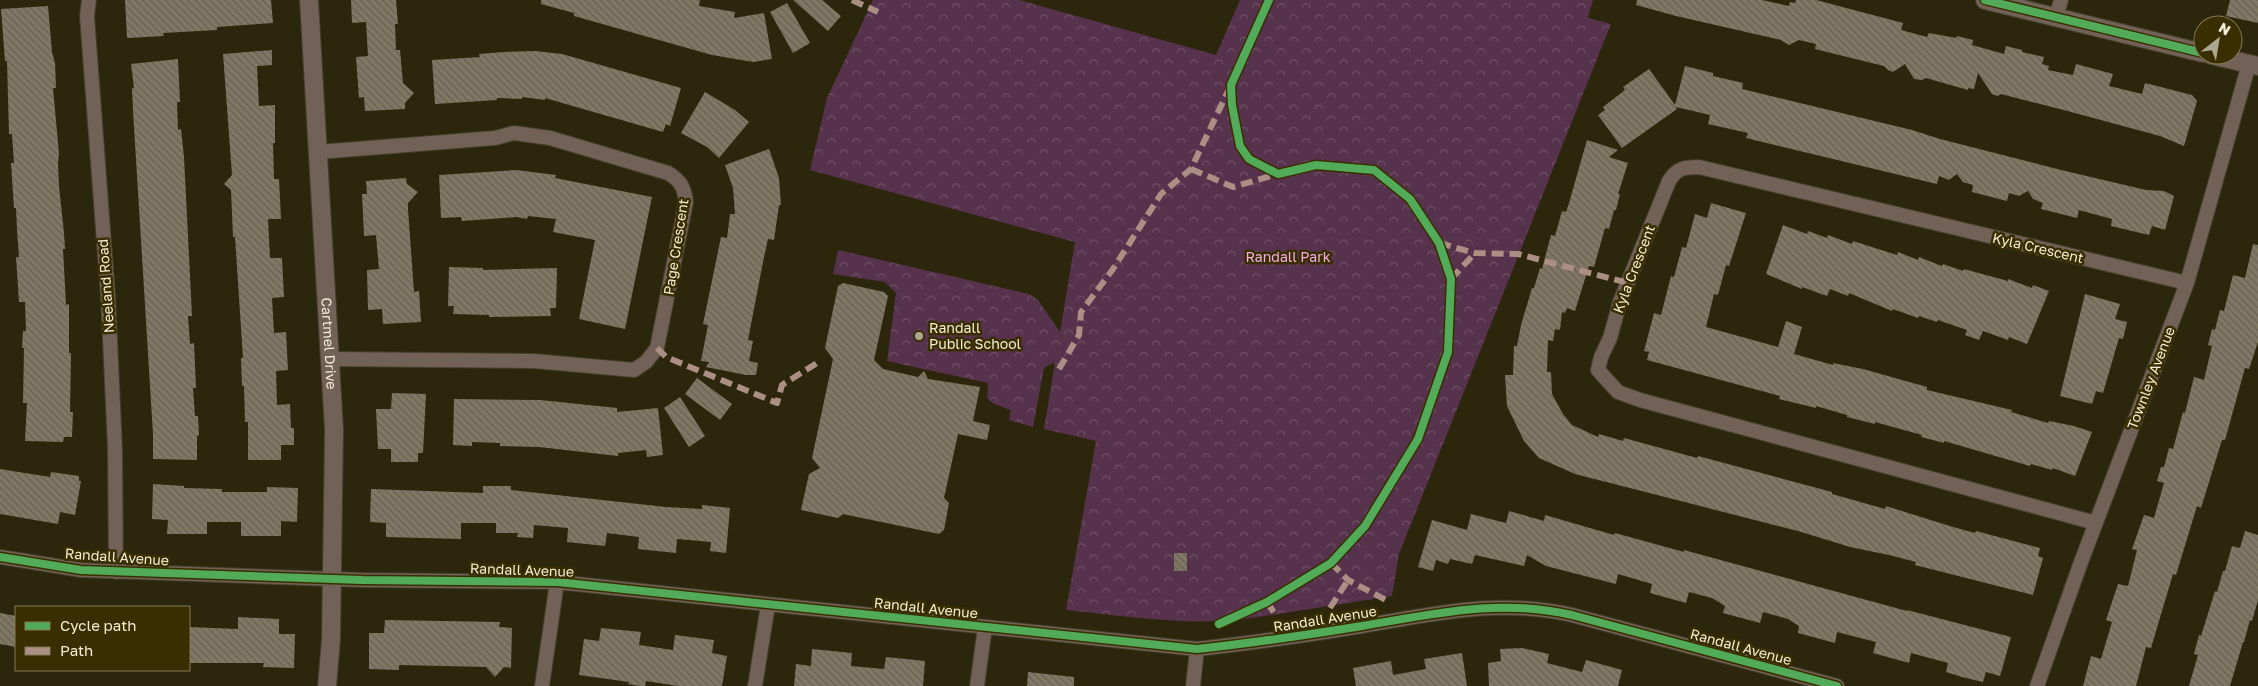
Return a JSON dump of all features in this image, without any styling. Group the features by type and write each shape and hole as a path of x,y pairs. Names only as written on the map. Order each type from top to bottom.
{"street":[{"name":"Neeland Road","path":"88,0 87,16 108,306 115,449 116,572"},
{"name":"Cartmel Drive","path":"309,0 334,430 332,579 327,686"},
{"path":"1985,0 2193,51"},
{"path":"2056,17 2061,0"},
{"name":"Townley Avenue","path":"2037,686 2096,523 2187,283 2253,65"},
{"name":"Page Crescent","path":"318,152 495,138 514,133 550,138 668,173 678,179 684,189 686,202 657,348 646,362 634,370 534,362 331,359"},
{"name":"Kyla Crescent","path":"2096,523 1640,400 1618,392 1598,370 1601,357 1610,338 1620,302 1669,182 1674,173 1684,167 1699,167 2187,283"},
{"name":"Randall Avenue","path":"0,556 82,570 116,572 332,579 557,582 1197,649 1250,644 1469,608 1530,608 1572,615 1837,686"},
{"path":"542,686 557,582"},
{"path":"755,686 768,605"},
{"path":"976,686 985,627"},
{"path":"1193,686 1197,649"}],"green space":[{"name":"Randall Park","path":"873,0 1019,0 1216,55 1240,0 1593,0 1588,18 1611,24 1399,554 1392,596 1239,620 1217,621 1152,619 1066,610 1096,441 1044,429 1055,362 1044,368 1033,427 1009,420 1011,410 994,404 987,398 988,383 887,361 896,293 885,282 833,274 838,250 1029,294 1038,300 1060,332 1075,242 810,170 827,98"}],"building":[{"path":"125,0 271,0 273,23 217,27 217,30 163,33 164,36 127,38"},
{"path":"351,0 396,0 398,24 395,24 396,50 400,50 403,83 414,93 405,103 405,109 365,111 364,97 359,98 356,57 368,56 366,22 352,23"},
{"path":"541,0 700,0 699,6 735,12 734,18 764,13 772,59 753,62 712,55 574,16 574,13 541,4"},
{"path":"793,0 822,0 841,16 828,31"},
{"path":"1637,0 1762,0 1789,6 1790,2 1795,3 1796,0 1816,0 1903,23 1901,30 1927,37 1929,33 1956,38 1957,36 1973,40 1972,45 2004,54 2006,46 2022,50 2022,52 2044,57 2042,64 2049,66 2048,70 2073,75 2076,64 2113,74 2109,86 2142,94 2145,83 2192,95 2197,101 2184,146 2160,136 2001,94 1998,96 1992,94 1978,73 1974,89 1968,88 1968,90 1926,78 1922,80 1914,79 1905,64 1893,72 1884,66 1815,49 1816,44 1799,40 1789,45 1781,40 1636,5"},
{"path":"2230,0 2258,0 2258,23 2243,20 2243,15 2226,15"},
{"path":"787,3 810,43 793,53 770,12"},
{"path":"48,6 52,52 55,63 56,88 53,88 65,249 63,249 66,305 69,304 69,353 71,353 70,412 73,412 72,437 64,437 63,442 25,441 27,403 23,403 24,348 22,348 23,331 26,331 25,302 19,302 16,257 19,257 11,163 14,163 12,134 9,134 7,61 5,61 1,9"},
{"path":"272,50 272,65 257,66 259,106 275,105 274,179 279,179 281,219 268,219 270,258 282,258 284,297 272,298 274,333 286,332 288,370 276,371 277,405 290,404 291,428 294,428 294,445 281,445 281,460 248,460 248,422 245,422 244,386 242,386 241,358 243,358 231,190 224,184 232,175 223,54"},
{"path":"535,51 562,54 681,88 670,126 666,124 663,132 545,98 545,100 522,97 522,99 497,98 497,100 435,104 432,60 480,57 479,54"},
{"path":"178,59 180,102 177,102 178,130 181,129 184,157 192,316 188,316 190,344 194,343 196,388 193,388 195,416 198,416 199,435 197,436 197,460 153,459 133,111 132,88 134,88 131,64"},
{"path":"1685,66 1713,73 1713,76 1743,83 1742,89 1912,130 2057,169 2146,190 2164,191 2174,196 2165,230 2152,226 2149,235 2111,226 2112,219 2079,210 2077,218 2041,209 2043,203 2033,199 2028,191 2019,196 2009,193 2007,201 1972,192 1973,185 1963,182 1957,174 1949,180 1939,176 1937,184 1746,138 1748,133 1708,124 1710,115 1676,107 1677,109 1622,148 1598,115 1605,110 1603,107 1625,90 1623,87 1649,69 1675,105"},
{"path":"705,92 735,110 749,122 719,158 707,147 681,133"},
{"path":"1587,140 1618,150 1609,157 1628,163 1618,194 1620,194 1616,210 1614,210 1609,229 1605,228 1594,267 1589,266 1575,311 1567,308 1565,313 1562,312 1560,330 1555,329 1553,341 1548,340 1547,372 1551,372 1552,394 1563,414 1572,425 1598,437 1599,434 1623,441 1624,438 1697,458 1698,456 1832,492 1832,494 1885,509 1886,506 1975,533 1976,531 2040,548 2038,556 2043,558 2033,595 1915,565 1916,562 1850,547 1798,531 1575,474 1539,458 1524,441 1507,406 1505,375 1513,375 1514,346 1517,346 1532,288 1534,288 1540,268 1542,269 1551,235 1555,236 1562,211 1566,212"},
{"path":"769,149 779,178 781,205 779,205 774,240 768,239 748,340 753,341 749,361 758,363 756,375 746,375 706,367 709,362 701,361 708,325 703,324 721,237 727,238 730,214 735,214 733,188 725,165"},
{"path":"516,170 556,175 555,178 652,197 625,329 579,319 595,240 553,232 556,219 528,216 527,219 517,217 462,221 461,217 441,218 439,175"},
{"path":"406,178 407,184 418,192 408,203 408,209 414,292 419,291 421,322 383,324 382,309 368,310 367,270 379,269 376,235 364,236 362,194 367,194 366,181"},
{"path":"1711,203 1746,213 1729,266 1726,265 1718,295 1714,294 1706,327 1778,347 1786,321 1802,327 1794,354 1833,365 1833,363 1863,369 1927,387 1927,390 2012,410 2011,412 2048,423 2049,421 2074,426 2092,432 2075,476 2053,468 2052,470 2031,464 2030,466 1944,441 1944,443 1921,437 1922,435 1875,422 1875,424 1847,417 1847,415 1816,406 1816,408 1779,399 1780,396 1647,360 1649,352 1644,351 1654,313 1661,315 1671,276 1674,277 1682,247 1686,248 1695,214 1707,218"},
{"path":"1783,225 1807,234 1808,231 1827,238 1828,235 1852,244 1853,241 1897,255 1898,252 1918,260 1919,257 1942,266 1943,264 1963,271 1964,269 2008,281 2008,279 2032,288 2033,285 2049,291 2027,344 2009,337 2008,340 1983,331 1979,340 1965,335 1967,330 1938,320 1937,322 1919,316 1918,318 1893,309 1892,311 1849,293 1848,296 1830,289 1827,296 1802,287 1802,289 1766,274"},
{"path":"2253,244 2258,245 2258,342 2249,369 2245,368 2225,440 2222,440 2201,508 2197,506 2176,575 2173,574 2151,648 2146,647 2136,686 2083,686 2091,656 2101,659 2112,622 2106,620 2118,584 2128,586 2137,550 2132,549 2144,515 2154,518 2164,483 2157,481 2161,467 2164,467 2169,448 2173,449 2194,377 2204,380 2212,346 2208,345 2212,329 2215,330 2220,310 2224,311 2233,275 2245,278"},
{"path":"449,267 483,268 483,270 557,268 556,308 550,308 551,316 489,317 489,315 453,314 454,306 448,306"},
{"path":"843,283 884,292 888,296 874,360 883,369 918,377 924,371 928,379 980,387 973,421 990,425 987,440 958,434 944,498 949,503 944,530 939,534 843,514 838,518 801,510 809,474 820,468 812,458 833,359 825,348 838,286"},
{"path":"2085,294 2120,304 2115,319 2127,322 2123,339 2119,338 2103,393 2096,391 2092,404 2060,396"},
{"path":"697,378 732,404 720,420 685,394"},
{"path":"392,393 426,394 423,453 418,453 418,462 391,462 391,449 378,449 376,409 391,409"},
{"path":"680,397 705,436 689,447 664,408"},
{"path":"454,399 540,400 617,408 617,412 658,408 663,455 647,457 646,450 618,453 618,456 539,447 500,446 500,443 472,442 472,446 453,445"},
{"path":"0,469 50,477 51,472 79,476 79,481 81,481 75,515 60,512 58,524 0,514"},
{"path":"153,484 184,486 184,488 222,489 222,492 267,492 267,487 298,488 297,522 281,521 281,536 241,536 241,522 207,522 207,534 167,534 168,520 152,519"},
{"path":"483,486 511,486 511,490 666,507 702,509 702,505 730,508 726,553 710,551 711,542 677,539 676,553 638,549 639,537 607,533 605,546 567,542 568,528 534,525 533,538 517,537 518,533 496,533 496,523 461,523 461,539 386,537 386,523 370,522 371,489 483,493"},
{"path":"1509,511 1544,521 1545,515 1614,535 1615,533 1684,552 1684,550 1907,611 2011,637 2001,673 2000,676 1986,672 1983,682 1962,677 1946,672 1948,663 1911,653 1909,663 1873,653 1876,642 1837,632 1835,643 1798,633 1799,626 1788,619 1763,612 1760,623 1723,613 1725,606 1712,598 1689,592 1686,603 1650,593 1652,584 1618,574 1616,584 1546,566 1527,555 1524,566 1475,555 1472,564 1450,559 1448,564 1436,560 1433,571 1418,567 1432,520 1467,530 1471,514 1506,523"},
{"path":"2245,531 2258,535 2258,600 2230,686 2189,686 2198,655 2194,654 2199,635 2201,636 2215,591 2217,592 2223,571 2225,571 2232,546 2240,548"},
{"path":"1174,553 1187,553 1187,571 1174,571"},
{"path":"0,613 15,616 15,647 0,644"},
{"path":"238,617 279,619 279,634 295,634 294,668 263,667 264,663 190,663 190,627 238,629"},
{"path":"385,620 500,622 499,627 512,628 511,668 504,667 495,677 486,667 399,665 399,670 369,669 369,633 384,633"},
{"path":"601,628 641,632 639,645 673,650 675,635 714,640 712,653 727,656 722,686 678,686 646,681 645,686 640,686 628,684 629,682 579,675 584,639 599,641"},
{"path":"1522,648 1549,654 1547,663 1582,672 1586,660 1622,670 1618,686 1489,686 1488,663 1501,661 1500,649"},
{"path":"812,649 852,653 851,666 884,669 886,657 925,661 923,686 794,686 796,664 811,666"},
{"path":"1462,653 1467,686 1356,686 1353,668 1391,661 1393,675 1426,669 1424,659"},
{"path":"1028,672 1074,677 1074,686 1027,686"}],"marked path":[{"path":"852,0 878,12"},
{"path":"1059,369 1079,335 1081,312 1113,269 1161,194 1191,169 1229,89"},
{"path":"1191,169 1233,187 1278,174"},
{"path":"1439,243 1475,253 1518,254 1628,283"},
{"path":"1451,279 1475,253"},
{"path":"657,348 666,357 777,403 782,385 817,363"},
{"path":"1331,563 1348,580 1386,600"},
{"path":"1330,608 1348,580"},
{"path":"1267,602 1277,617"}],"cycle path":[{"path":"1219,624 1267,602 1331,563 1365,526 1418,439 1448,352 1451,279 1439,243 1410,199 1374,170 1316,165 1278,174 1249,159 1240,146 1232,105 1231,85 1269,0"},
{"path":"1985,0 2193,51"},
{"path":"0,557 81,570 362,580 557,582 1197,649 1300,636 1441,613 1492,608 1519,608 1572,615 1837,686"}],"place":[{"name":"Randall Public School","path":"919,336"}]}
